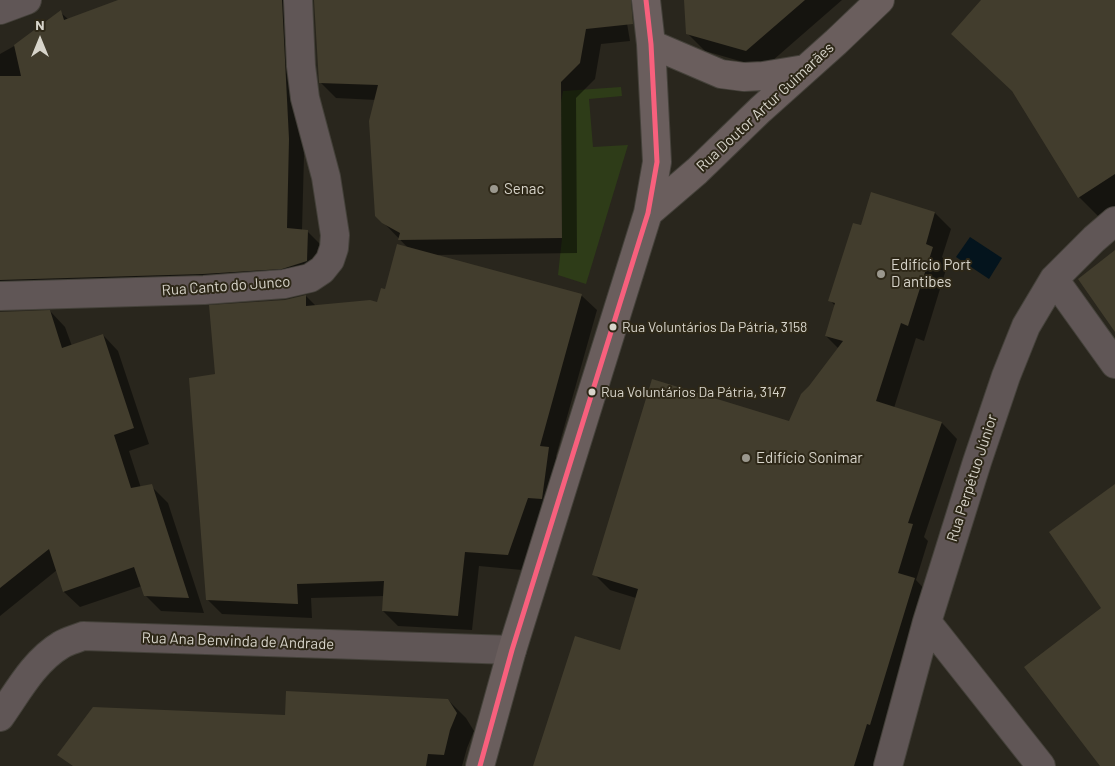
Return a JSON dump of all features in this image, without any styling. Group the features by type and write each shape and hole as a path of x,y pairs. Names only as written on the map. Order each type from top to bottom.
{"main road":[{"path":"480,766 512,650 648,213 657,162 651,44 646,0"},
{"name":"Rua Doutor Artur Guimarães","path":"648,213 697,171 880,0"},
{"path":"651,44 721,74 744,77 763,76 805,69"}],"street":[{"path":"0,10 27,0"},
{"name":"Rua Canto do Junco","path":"0,296 204,290 276,284 310,278 322,270 330,260 334,248 335,235 326,177 305,98 301,66 298,0"},
{"name":"Rua Perpétuo Júnior","path":"888,766 927,622 977,462 1006,376 1026,326 1054,279 1115,221"},
{"path":"1054,279 1115,364"},
{"path":"927,622 1041,766"},
{"name":"Rua Ana Benvinda de Andrade","path":"0,718 26,679 46,656 62,644 83,636 512,650"}],"green space":[{"path":"621,87 622,96 589,99 593,147 628,145 586,284 558,275 562,238 561,102 563,91"}],"water":[{"path":"970,237 1002,258 989,279 956,257"}],"building":[{"path":"118,0 282,0 289,139 287,228 308,230 307,261 282,269 203,274 0,280 0,76 21,76 14,45 61,10 64,20"},
{"path":"314,0 631,0 633,24 586,29 580,63 561,82 562,238 398,240 400,233 382,223 375,216 369,121 378,85 319,83"},
{"path":"684,0 805,0 746,51 686,34"},
{"path":"981,0 1115,0 1115,174 1078,198 1012,91 951,34"},
{"path":"871,192 935,212 926,244 933,247 908,326 901,323 876,401 942,422 908,523 913,524 898,573 915,578 870,725 867,724 854,766 533,766 575,636 620,650 638,589 592,575 652,379 789,421 801,394 843,341 825,336 835,303 828,301 853,223 861,225"},
{"path":"397,244 582,294 540,446 549,447 542,499 528,498 508,555 465,552 458,616 382,611 384,581 297,584 298,604 206,600 189,378 215,374 209,305 285,300 306,295 306,306 370,300 377,302 381,288 385,289"},
{"path":"1115,250 1115,332 1078,279"},
{"path":"50,310 62,348 103,334 134,428 114,435 131,488 152,484 189,598 144,596 134,567 63,592 49,549 0,588 0,312"},
{"path":"1115,484 1115,766 1100,766 1024,667 1101,608 1049,532"},
{"path":"286,691 448,699 457,713 450,730 444,755 428,754 426,766 73,766 57,755 93,707 285,715"}],"transit line":[{"path":"480,766 512,650 648,213 657,162 651,44 646,0"}],"place":[{"name":"Senac","path":"494,189"},
{"name":"Edifício Port D antibes","path":"881,274"},
{"name":"Rua Voluntários Da Pátria, 3158","path":"613,327"},
{"name":"Rua Voluntários Da Pátria, 3147","path":"592,392"},
{"name":"Edifício Sonimar","path":"746,458"}]}
